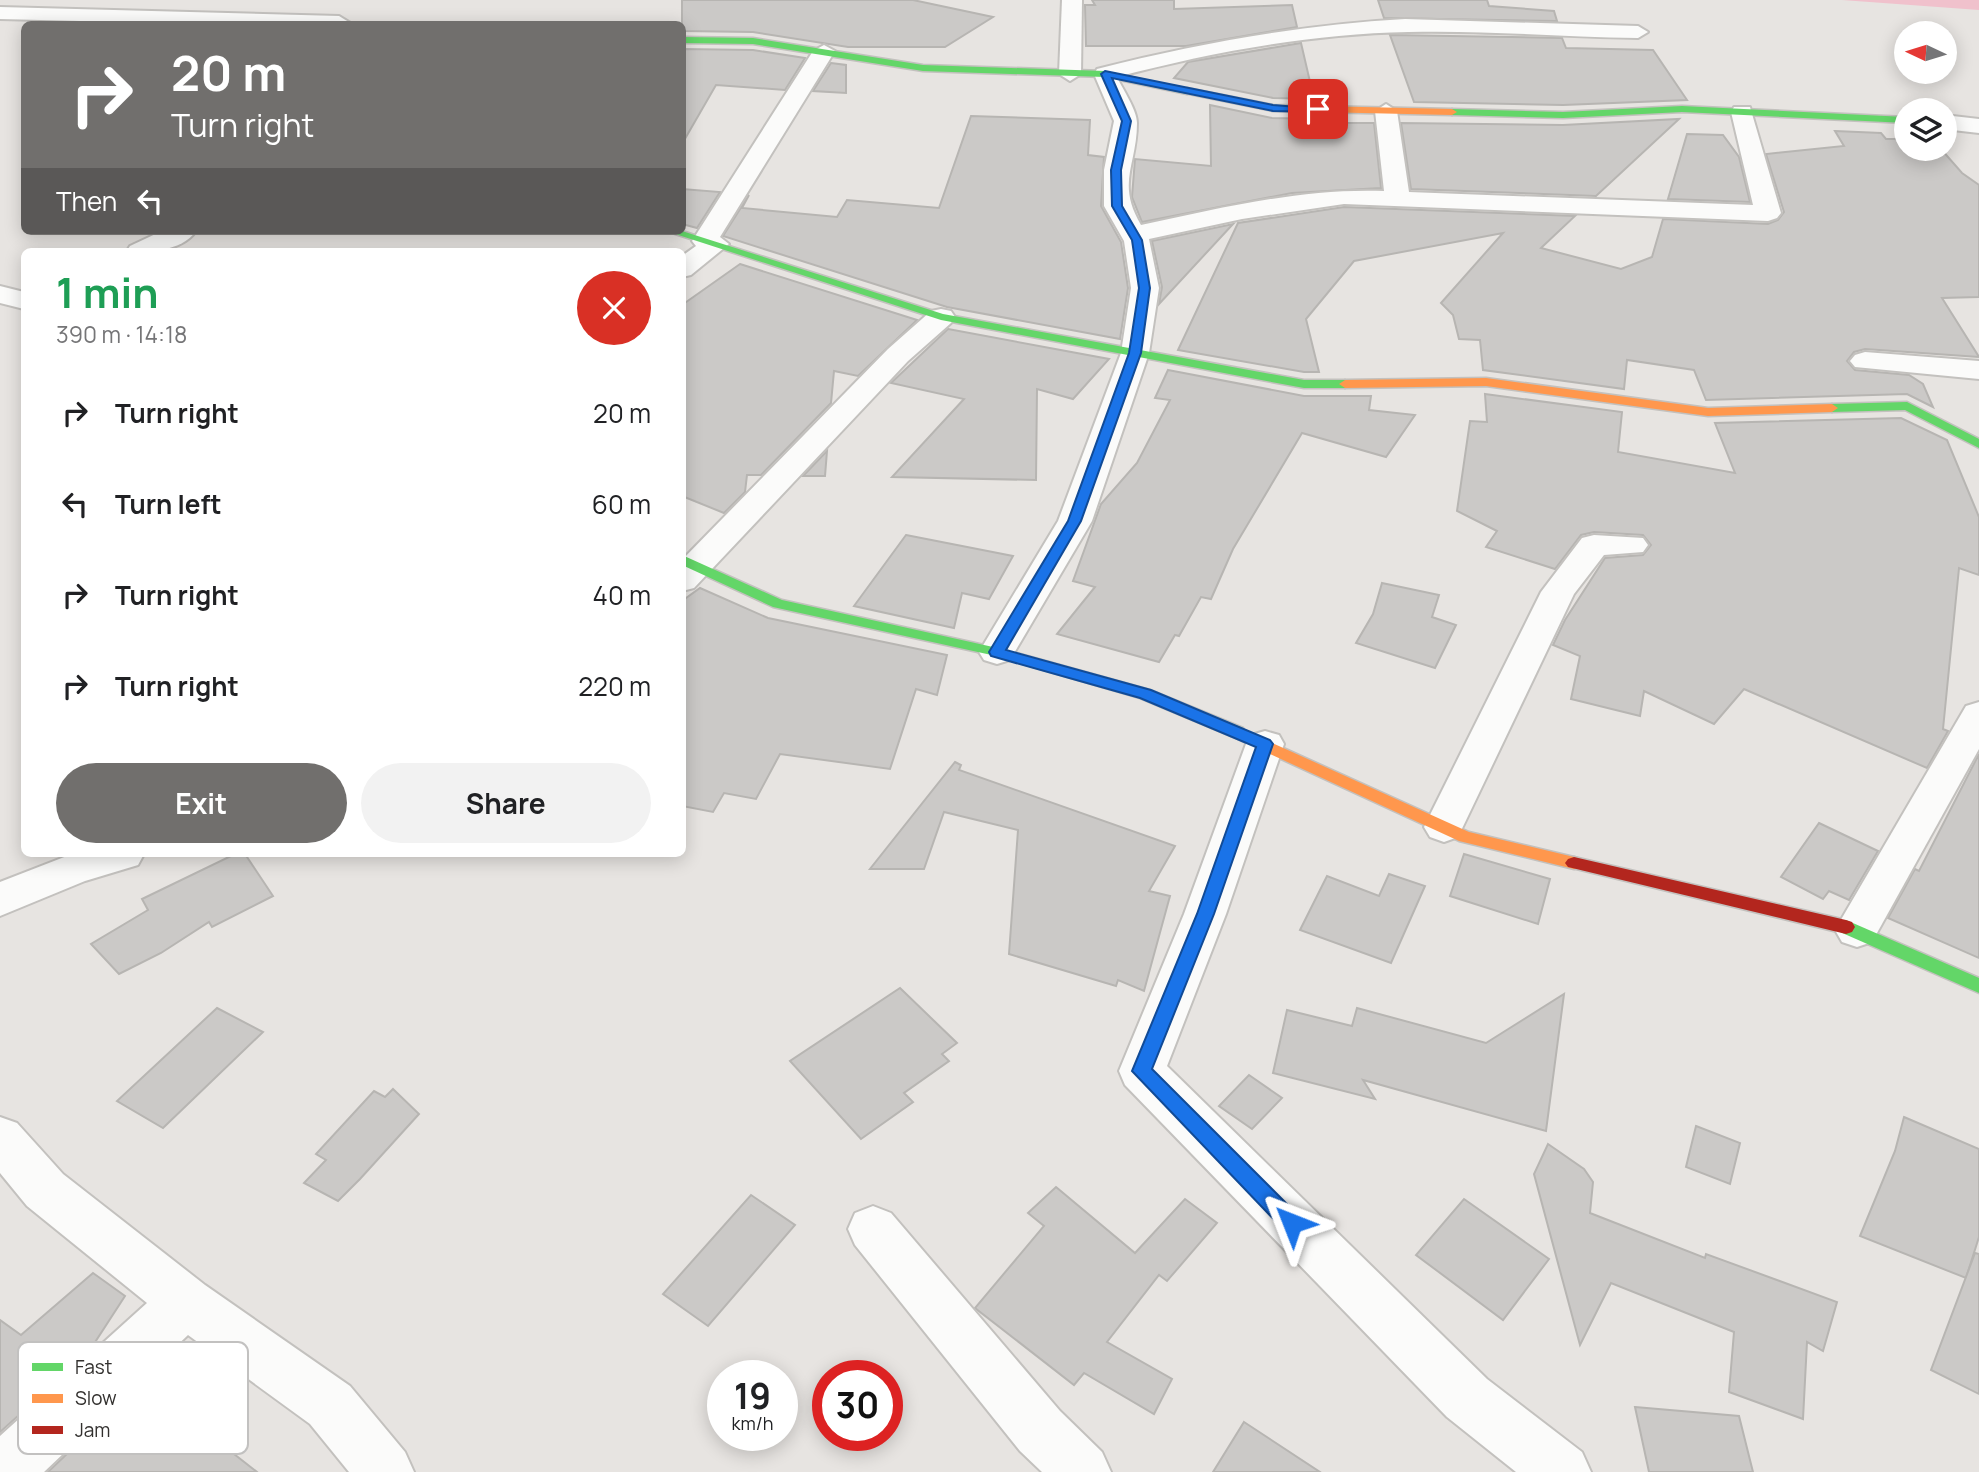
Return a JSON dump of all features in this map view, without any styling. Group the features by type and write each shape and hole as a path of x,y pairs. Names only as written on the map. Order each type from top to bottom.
{"street":[{"path":"1070,74 1072,0"},
{"path":"0,13 301,21"},
{"path":"1105,74 1177,56 1293,36 1375,29 1446,25 1555,32 1638,32"},
{"path":"686,40 753,41 923,68 1105,74 1273,108 1563,115 1682,109 1894,119"},
{"path":"686,265 710,242 824,51"},
{"path":"997,652 1074,521 1135,353 1145,288 1137,240 1117,206 1116,170 1126,121 1105,74"},
{"path":"1386,111 1397,198"},
{"path":"1133,235 1242,211 1344,197 1521,206 1635,206 1768,214 1742,112"},
{"path":"1957,123 1979,126"},
{"path":"147,248 175,235"},
{"path":"685,235 941,317 1304,384 1486,382 1707,412 1907,406"},
{"path":"0,294 21,300"},
{"path":"941,317 898,355 687,569 778,604 997,652 1145,694 1265,744 1465,837 1857,930 1979,986"},
{"path":"1979,370 1856,354 1907,406 1979,444"},
{"path":"1444,827 1558,592 1594,545 1631,545"},
{"path":"1857,930 1979,715"},
{"path":"1265,744 1205,914 1142,1071 1467,1398 1562,1472"},
{"path":"0,900 70,870 113,857"},
{"path":"0,1138 45,1190 186,1302 242,1342"},
{"path":"873,1228 1040,1430 1082,1472"},
{"path":"143,1342 186,1302"},
{"path":"248,1346 330,1405 385,1472"},
{"path":"2,1472 21,1454"}],"shaded area":[{"path":"1842,0 1979,0 1979,10"}],"building":[{"path":"682,0 913,0 993,17 945,47 848,47 753,32 686,31 686,21 682,21"},
{"path":"1092,0 1174,0 1174,9 1292,5 1297,27 1186,46 1086,46 1085,5 1095,5"},
{"path":"1378,0 1487,0 1489,6 1554,11 1557,21 1384,18"},
{"path":"1390,35 1562,38 1566,48 1653,50 1687,100 1563,105 1414,102"},
{"path":"1301,43 1314,99 1273,98 1174,78 1188,62"},
{"path":"686,49 753,50 805,58 785,90 716,85 686,137"},
{"path":"831,63 846,65 846,93 813,91"},
{"path":"1210,105 1272,118 1319,119 1320,123 1374,123 1381,188 1292,193 1142,222 1132,197 1135,159 1211,166"},
{"path":"971,116 1090,120 1088,155 1104,157 1101,206 1121,242 1128,288 1120,339 947,307 723,236 749,195 742,208 837,217 847,200 939,208"},
{"path":"1679,119 1596,196 1411,189 1401,123 1563,125"},
{"path":"1835,131 1881,133 1886,139 1894,139 1894,161 1952,161 1962,173 1979,185 1979,297 1942,298 1979,357 1865,349 1854,352 1847,361 1855,370 1909,375 1923,384 1933,407 1907,394 1706,400 1694,370 1627,360 1624,389 1483,370 1480,340 1459,339 1453,315 1441,303 1503,233 1354,261 1306,319 1319,372 1304,372 1178,350 1238,223 1344,207 1575,216 1541,248 1621,269 1652,257 1663,219 1768,224 1778,220 1784,212 1766,154 1844,146"},
{"path":"1687,134 1723,135 1739,157 1750,202 1668,199"},
{"path":"686,189 720,192 697,228 686,225"},
{"path":"1233,224 1159,304 1162,287 1152,241"},
{"path":"740,264 917,320 858,376 834,371 831,403 761,475 747,475 745,492 724,513 686,498 686,302"},
{"path":"948,329 1109,359 1073,399 1037,389 1036,480 892,477 964,399 891,383"},
{"path":"1168,370 1304,396 1371,396 1369,410 1415,415 1386,457 1302,433 1233,549 1211,599 1201,597 1179,636 1175,635 1159,662 1057,634 1095,587 1073,581 1101,504 1137,463 1170,400 1155,398"},
{"path":"1485,394 1622,412 1618,452 1735,473 1715,423 1901,418 1947,440 1979,517 1979,575 1959,568 1943,729 1948,731 1927,768 1744,689 1714,724 1644,691 1640,716 1571,699 1580,656 1553,645 1565,620 1605,558 1643,555 1651,545 1643,535 1594,532 1581,535 1555,569 1486,547 1497,531 1457,511 1470,421 1487,422"},
{"path":"827,451 825,476 803,476"},
{"path":"906,535 1013,556 989,599 962,593 954,628 854,606"},
{"path":"1382,583 1439,595 1432,617 1456,625 1435,668 1356,643 1373,614"},
{"path":"700,588 768,618 947,655 937,695 916,689 890,769 780,754 756,799 724,793 713,812 686,807 686,598"},
{"path":"1979,754 1979,958 1888,918 1915,869 1919,871"},
{"path":"955,762 961,765 959,770 1175,846 1149,891 1170,896 1144,991 1118,980 1116,986 1009,954 1018,830 944,812 924,869 870,869"},
{"path":"1819,823 1878,851 1849,900 1829,891 1823,899 1781,877"},
{"path":"1464,854 1550,879 1538,924 1450,896"},
{"path":"229,857 247,857 273,896 212,927 209,922 161,953 119,974 91,944 148,910 142,899"},
{"path":"1389,874 1425,886 1391,963 1300,930 1327,876 1379,896"},
{"path":"900,988 957,1043 942,1054 949,1061 904,1093 913,1102 861,1139 790,1061"},
{"path":"1564,994 1546,1131 1363,1080 1375,1099 1273,1073 1287,1010 1352,1026 1357,1008 1486,1043"},
{"path":"217,1008 263,1032 163,1128 117,1101"},
{"path":"1249,1075 1282,1098 1252,1129 1219,1106"},
{"path":"393,1089 419,1114 360,1179 338,1201 304,1183 326,1160 316,1154 374,1091 385,1097"},
{"path":"1904,1117 1979,1149 1979,1237 1966,1278 1860,1236 1895,1151"},
{"path":"1696,1126 1740,1143 1730,1184 1686,1167"},
{"path":"1548,1144 1584,1169 1593,1182 1590,1213 1705,1258 1706,1254 1837,1302 1823,1351 1807,1342 1803,1419 1729,1392 1734,1332 1611,1283 1580,1345 1534,1174"},
{"path":"1056,1187 1135,1253 1185,1199 1217,1223 1167,1281 1159,1275 1107,1342 1172,1379 1154,1414 1084,1373 1074,1385 975,1308 1044,1226 1028,1213"},
{"path":"751,1195 795,1225 708,1326 663,1294"},
{"path":"1464,1199 1549,1259 1503,1320 1416,1255"},
{"path":"1975,1253 1979,1254 1979,1394 1931,1370"},
{"path":"93,1273 125,1296 95,1342 18,1342 18,1416 0,1432 0,1320 21,1335"},
{"path":"1635,1407 1739,1416 1753,1472 1649,1472"},
{"path":"1244,1422 1320,1472 1213,1472"},
{"path":"67,1454 234,1454 257,1472 48,1472"}],"traffic: fast":[{"path":"686,40 753,41 923,68 1105,74 1187,91"},
{"path":"1452,112 1563,115 1682,109 1894,119"},
{"path":"684,235 941,317 1304,384 1345,384"},
{"path":"1832,408 1907,406 1979,444"},
{"path":"686,561 778,604 997,652 1145,694 1237,732"},
{"path":"1846,927 1979,986"}],"traffic: slow":[{"path":"1187,91 1273,108 1452,112"},
{"path":"1345,384 1486,382 1708,412 1832,408"},
{"path":"1237,732 1465,837 1574,863"}],"traffic: jam":[{"path":"1574,863 1846,927"}],"route":[{"path":"1292,1223 1142,1071 1205,914 1265,744 1145,694 997,652 1074,521 1135,353 1145,288 1137,240 1117,206 1116,170 1126,121 1105,74 1273,108 1318,109"}]}
